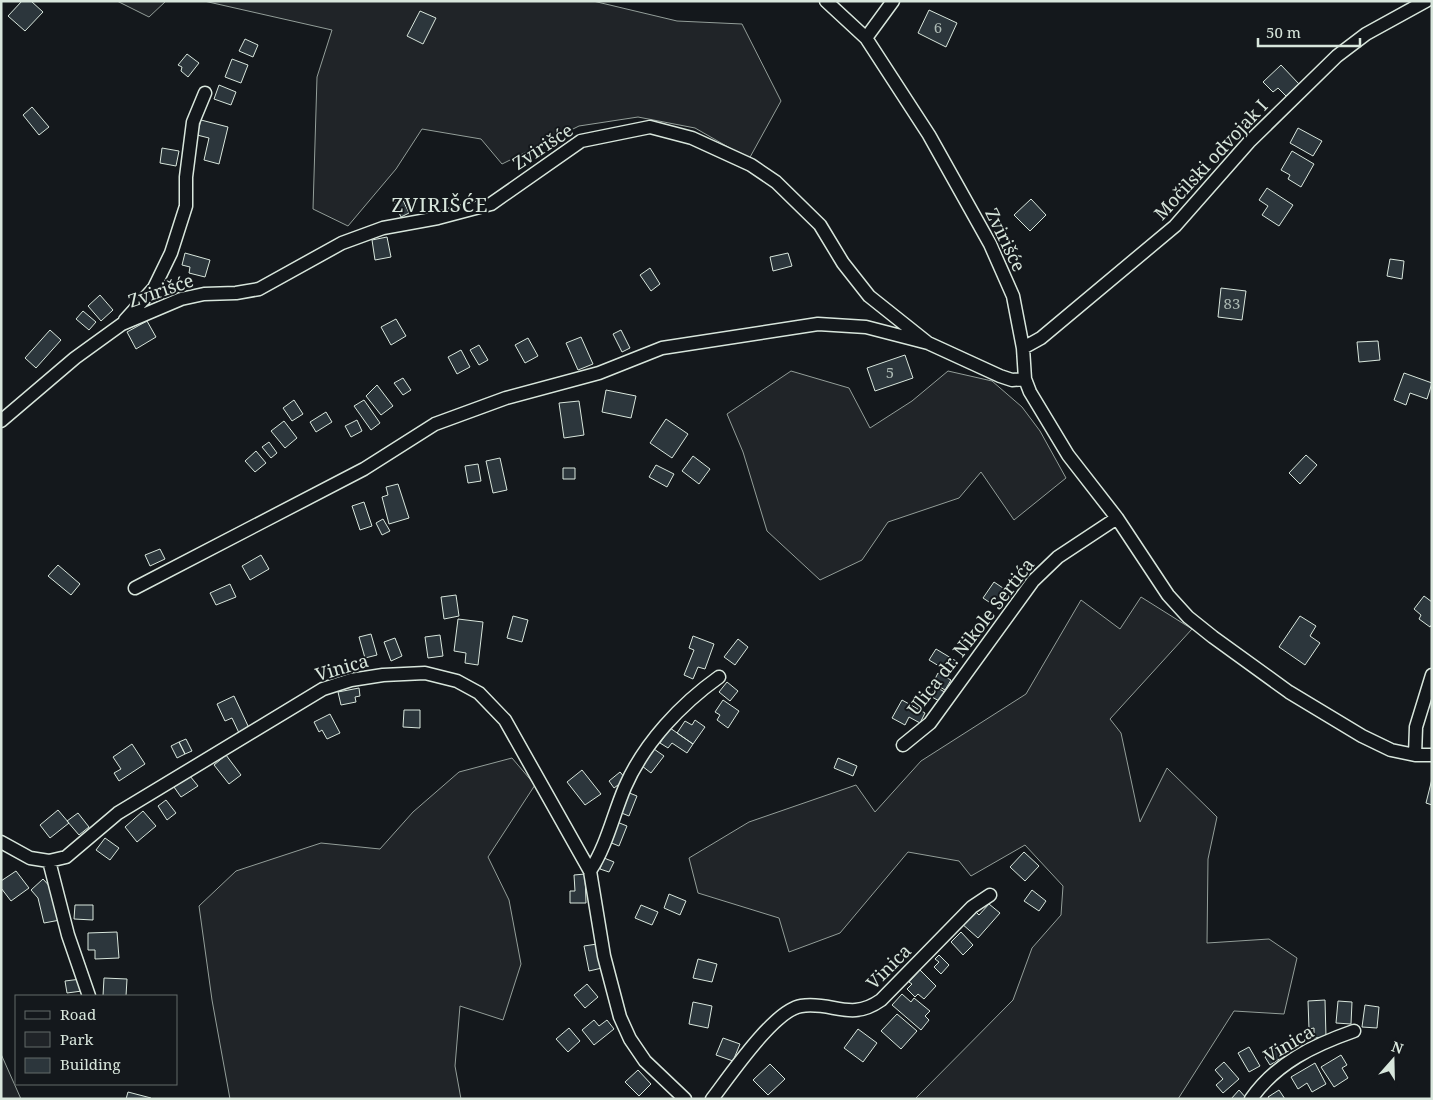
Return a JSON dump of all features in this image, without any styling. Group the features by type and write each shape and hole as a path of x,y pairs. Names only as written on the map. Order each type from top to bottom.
{"street":[{"name":"Zvirišće","path":"135,588 364,469 436,424 506,398 599,373 662,348 818,324 866,327 928,344 1012,380 1025,379 1023,348 1013,296 990,244 929,134 866,38 826,1"},
{"path":"866,38 893,1"},
{"name":"Močilski odvojak I","path":"1023,348 1041,338 1175,226 1249,142 1337,56 1366,34 1426,1"},
{"name":"Zvirišće","path":"122,324 154,288 171,253 186,206 186,177 193,122 205,93"},
{"name":"Zvirišće","path":"1,421 75,358 122,324 181,298 204,294 236,293 260,288 342,242 383,228 438,218 492,204 581,141 650,127 692,138 751,165 776,182 820,225 843,263 869,296 928,344"},
{"path":"1025,379 1030,392 1068,455 1118,518 1168,595 1188,617 1289,692 1362,736 1391,750 1415,755 1432,755"},
{"name":"Ulica dr. Nikole Sertića","path":"903,745 930,723 1032,581 1058,557 1118,518"},
{"name":"Vinica","path":"49,861 66,857 118,813 323,689 351,680 383,674 425,673 457,681 479,693 505,720 590,871 604,956 623,1024 645,1062 685,1099"},
{"path":"1415,755 1416,728 1432,675"},
{"path":"590,871 601,852 626,786 643,754 691,697 718,677"},
{"path":"1,842 30,858 49,861 68,935 89,995"},
{"name":"Vinica","path":"712,1099 762,1035 785,1014 798,1006 815,1005 855,1011 867,1010 881,1000 972,907 990,895"},
{"name":"Vinica","path":"1251,1099 1272,1073 1292,1059 1327,1040 1354,1031"}],"green space":[{"path":"117,1 166,1 149,17"},
{"path":"204,1 593,1 677,21 742,24 781,101 749,159 695,128 638,117 579,126 502,164 481,139 422,129 396,169 348,226 313,209 317,77 332,30"},
{"path":"791,371 849,388 870,428 912,401 948,371 992,381 1022,407 1040,431 1066,478 1014,520 981,472 959,498 888,522 862,560 820,580 767,531 743,452 727,414"},
{"path":"1141,597 1192,629 1110,719 1121,733 1140,822 1167,768 1217,817 1208,859 1207,943 1269,939 1297,958 1284,1014 1234,1011 1178,1099 915,1099 1013,1000 1032,948 1061,915 1063,886 1025,845 971,876 959,861 908,852 840,933 789,952 779,918 698,893 689,858 749,822 856,785 875,812 921,761 1026,694 1081,600 1120,629"},
{"path":"512,758 535,785 488,857 509,900 521,964 503,1020 460,1006 455,1066 461,1099 230,1099 212,1000 199,906 236,871 321,843 380,849 413,812 459,772"},
{"path":"1,1054 21,1099 1,1099"}],"building":[{"path":"22,1 31,1 43,12 25,31 8,16"},
{"path":"929,10 957,23 946,47 918,33"},
{"path":"420,11 436,18 423,44 407,36"},
{"path":"245,39 258,45 253,57 239,51"},
{"path":"187,54 199,63 188,77 181,71 182,67 178,65"},
{"path":"232,59 248,65 241,83 225,77"},
{"path":"1281,65 1299,84 1286,96 1278,88 1273,92 1263,82"},
{"path":"219,85 236,92 231,105 214,99"},
{"path":"32,107 49,127 39,135 23,115"},
{"path":"201,120 228,127 219,164 204,160 209,138 197,135"},
{"path":"1298,128 1322,141 1313,156 1290,143"},
{"path":"162,148 179,151 176,166 160,163"},
{"path":"1292,151 1314,164 1301,187 1288,179 1290,175 1281,170"},
{"path":"1267,188 1293,205 1279,226 1262,215 1268,206 1259,200"},
{"path":"402,198 409,213 401,217 394,202"},
{"path":"1031,199 1046,215 1030,231 1014,215"},
{"path":"387,237 391,257 375,260 372,240"},
{"path":"185,253 210,260 205,277 189,273 190,267 182,265"},
{"path":"788,253 792,266 773,271 770,257"},
{"path":"1390,259 1404,261 1402,279 1387,276"},
{"path":"650,268 660,284 651,291 640,275"},
{"path":"1221,288 1246,291 1242,320 1218,317"},
{"path":"100,295 113,310 101,321 88,306"},
{"path":"83,311 96,322 89,330 76,319"},
{"path":"396,319 406,336 391,345 381,327"},
{"path":"147,321 156,337 136,349 127,332"},
{"path":"50,330 61,340 36,368 25,358"},
{"path":"621,330 630,348 622,352 613,334"},
{"path":"581,337 593,364 578,370 566,343"},
{"path":"528,338 538,356 525,363 515,345"},
{"path":"1378,341 1380,360 1359,362 1357,342"},
{"path":"479,345 488,360 479,365 470,350"},
{"path":"461,350 470,367 457,374 448,357"},
{"path":"905,355 913,378 875,391 867,368"},
{"path":"1404,373 1432,383 1427,399 1410,393 1406,405 1394,400"},
{"path":"403,378 411,390 403,395 394,383"},
{"path":"377,385 393,406 381,415 366,396"},
{"path":"606,390 636,396 631,418 602,412"},
{"path":"294,400 303,414 292,421 283,408"},
{"path":"364,400 380,423 371,430 354,406"},
{"path":"579,401 584,435 564,438 559,403"},
{"path":"326,412 332,422 316,432 310,422"},
{"path":"666,419 688,434 672,458 650,443"},
{"path":"357,420 362,431 351,437 345,426"},
{"path":"284,421 297,438 285,448 271,431"},
{"path":"269,442 277,453 271,458 262,447"},
{"path":"256,451 266,463 255,472 245,461"},
{"path":"1306,455 1317,465 1300,484 1289,473"},
{"path":"693,456 710,469 699,484 682,471"},
{"path":"500,458 507,490 493,493 486,461"},
{"path":"478,464 481,481 468,483 465,466"},
{"path":"656,465 674,474 667,487 649,477"},
{"path":"563,468 575,468 575,479 563,479"},
{"path":"398,484 409,518 389,524 382,497 388,495 386,487"},
{"path":"364,502 372,526 360,530 352,506"},
{"path":"383,519 390,531 382,535 376,523"},
{"path":"160,549 165,559 150,566 145,555"},
{"path":"261,555 269,569 250,580 242,566"},
{"path":"58,565 80,584 71,595 48,576"},
{"path":"994,582 1009,592 998,608 983,598"},
{"path":"230,584 236,597 216,605 210,593"},
{"path":"456,595 459,616 444,619 441,597"},
{"path":"1424,596 1432,602 1432,624 1430,627 1419,619 1421,615 1414,609"},
{"path":"513,616 528,620 522,642 507,638"},
{"path":"1300,616 1316,626 1310,636 1320,643 1305,665 1279,647"},
{"path":"458,619 483,622 478,665 465,663 466,653 454,651"},
{"path":"371,634 377,655 365,658 359,637"},
{"path":"440,635 443,656 428,658 425,637"},
{"path":"693,636 714,644 705,669 698,667 693,679 684,675 694,650 689,648"},
{"path":"395,638 402,656 391,661 384,642"},
{"path":"738,639 748,647 735,665 724,657"},
{"path":"936,649 956,661 949,672 929,660"},
{"path":"938,673 951,680 945,690 933,683"},
{"path":"727,682 738,691 730,701 719,692"},
{"path":"936,687 948,694 943,703 930,696"},
{"path":"359,688 360,696 355,697 356,702 341,705 338,692"},
{"path":"234,696 249,728 239,733 232,718 225,721 217,704"},
{"path":"723,700 739,711 728,728 717,720 720,715 715,712"},
{"path":"902,700 925,713 920,723 909,717 905,725 892,718"},
{"path":"404,710 420,710 420,728 403,727"},
{"path":"330,714 340,733 327,739 322,730 319,732 314,722"},
{"path":"695,720 705,727 693,744 677,733 685,721 692,725"},
{"path":"670,728 693,744 687,753 672,743 668,748 660,743"},
{"path":"186,739 192,751 185,754 179,742"},
{"path":"179,742 185,754 177,758 171,746"},
{"path":"132,744 145,764 119,781 114,773 121,769 113,757"},
{"path":"654,749 664,756 651,773 642,766"},
{"path":"226,755 241,775 229,784 214,765"},
{"path":"838,758 857,766 853,776 834,768"},
{"path":"582,770 601,794 585,805 567,782"},
{"path":"620,772 626,779 614,788 609,781"},
{"path":"190,776 198,786 181,797 174,787"},
{"path":"1432,779 1432,805 1426,803"},
{"path":"627,792 637,796 629,816 619,812"},
{"path":"166,800 176,813 167,820 158,806"},
{"path":"58,810 69,823 50,838 40,825"},
{"path":"143,811 156,826 137,842 125,827"},
{"path":"78,813 89,827 79,835 67,821"},
{"path":"617,822 627,826 619,846 609,842"},
{"path":"105,838 119,848 110,860 96,850"},
{"path":"1024,852 1039,866 1025,881 1010,867"},
{"path":"604,858 614,862 609,872 600,869"},
{"path":"16,871 29,888 11,901 1,888 1,881"},
{"path":"585,874 586,903 570,903 570,891 575,891 574,875"},
{"path":"43,879 53,890 60,920 44,923 38,898 31,890"},
{"path":"1032,890 1046,901 1039,911 1024,901"},
{"path":"669,894 686,901 680,915 664,908"},
{"path":"989,904 1000,913 978,938 961,923 973,909 979,915"},
{"path":"75,905 93,905 93,920 74,919"},
{"path":"641,905 658,912 652,925 635,918"},
{"path":"117,932 119,958 95,959 95,950 88,950 88,933"},
{"path":"961,932 973,945 963,955 951,942"},
{"path":"597,944 602,968 589,971 584,946"},
{"path":"939,955 949,965 941,974 934,967 939,962 935,959"},
{"path":"698,959 717,964 712,982 693,978"},
{"path":"920,970 936,986 924,999 918,994 915,997 907,989 912,984 909,982"},
{"path":"104,978 127,979 126,995 103,995"},
{"path":"81,979 82,991 67,993 65,981"},
{"path":"587,984 598,997 585,1008 574,995"},
{"path":"902,994 911,1002 914,998 930,1011 925,1016 929,1020 921,1030 892,1005"},
{"path":"1325,1000 1326,1037 1314,1038 1314,1028 1309,1029 1308,1001"},
{"path":"1338,1001 1352,1002 1351,1024 1336,1023"},
{"path":"693,1002 712,1006 708,1028 689,1024"},
{"path":"1365,1005 1379,1007 1377,1028 1362,1027"},
{"path":"897,1014 917,1031 901,1049 881,1031"},
{"path":"594,1020 599,1026 607,1020 614,1029 594,1045 582,1030"},
{"path":"569,1028 580,1041 568,1052 556,1039"},
{"path":"858,1029 877,1043 863,1062 844,1048"},
{"path":"723,1038 740,1044 733,1061 716,1055"},
{"path":"1281,1046 1287,1054 1270,1065 1265,1057"},
{"path":"1249,1047 1260,1066 1249,1072 1238,1053"},
{"path":"1341,1055 1347,1065 1342,1068 1348,1078 1334,1087 1321,1067"},
{"path":"1224,1062 1239,1079 1223,1093 1216,1085 1223,1079 1215,1070"},
{"path":"1315,1063 1326,1084 1312,1092 1307,1083 1298,1089 1291,1077"},
{"path":"770,1064 785,1079 768,1095 753,1080"},
{"path":"638,1070 651,1084 639,1096 625,1082"},
{"path":"1239,1090 1247,1099 1231,1099"},
{"path":"1279,1090 1285,1099 1269,1099 1268,1097"},
{"path":"128,1092 151,1098 151,1099 126,1099"}],"district":[{"name":"ZVIRIŠĆE","path":"440,205"}]}
